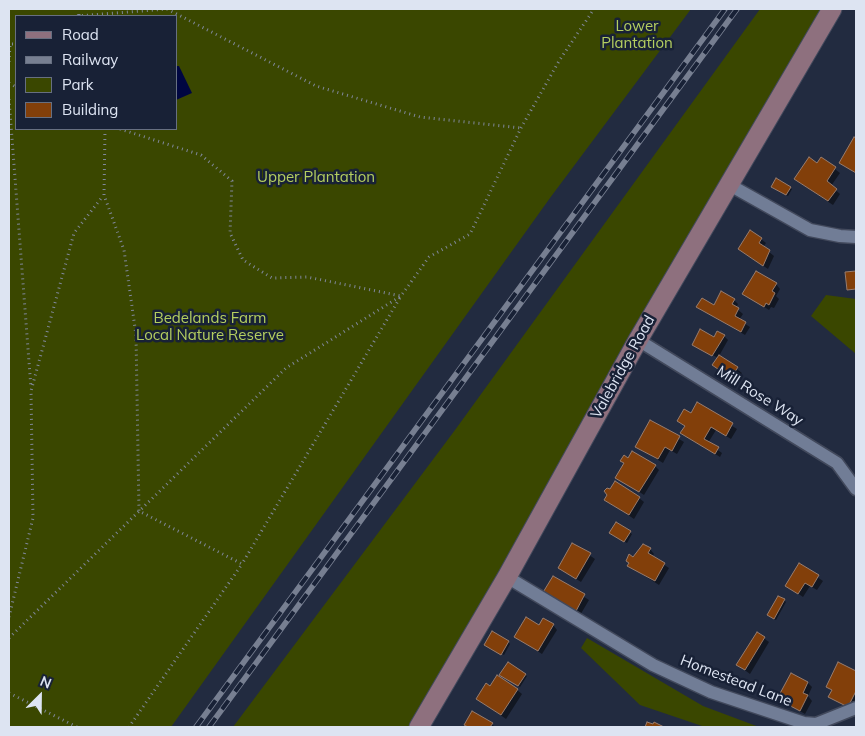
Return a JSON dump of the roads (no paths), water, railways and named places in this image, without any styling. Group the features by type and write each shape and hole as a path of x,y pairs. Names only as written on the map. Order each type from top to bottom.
{"street":[{"name":"Valebridge Road","path":"423,725 508,577 638,340 832,9"},
{"path":"728,184 810,230 832,235 856,237"},
{"name":"Mill Rose Way","path":"638,340 837,463 856,489"},
{"name":"Homestead Lane","path":"508,577 653,665 711,692 804,723 816,724 856,708"}],"railway":[{"path":"196,727 725,9"},
{"path":"209,727 737,9"}],"park label":[{"name":"Lower Plantation","path":"637,34"},
{"name":"Upper Plantation","path":"316,177"},
{"name":"Bedelands Farm Local Nature Reserve","path":"210,326"}]}
